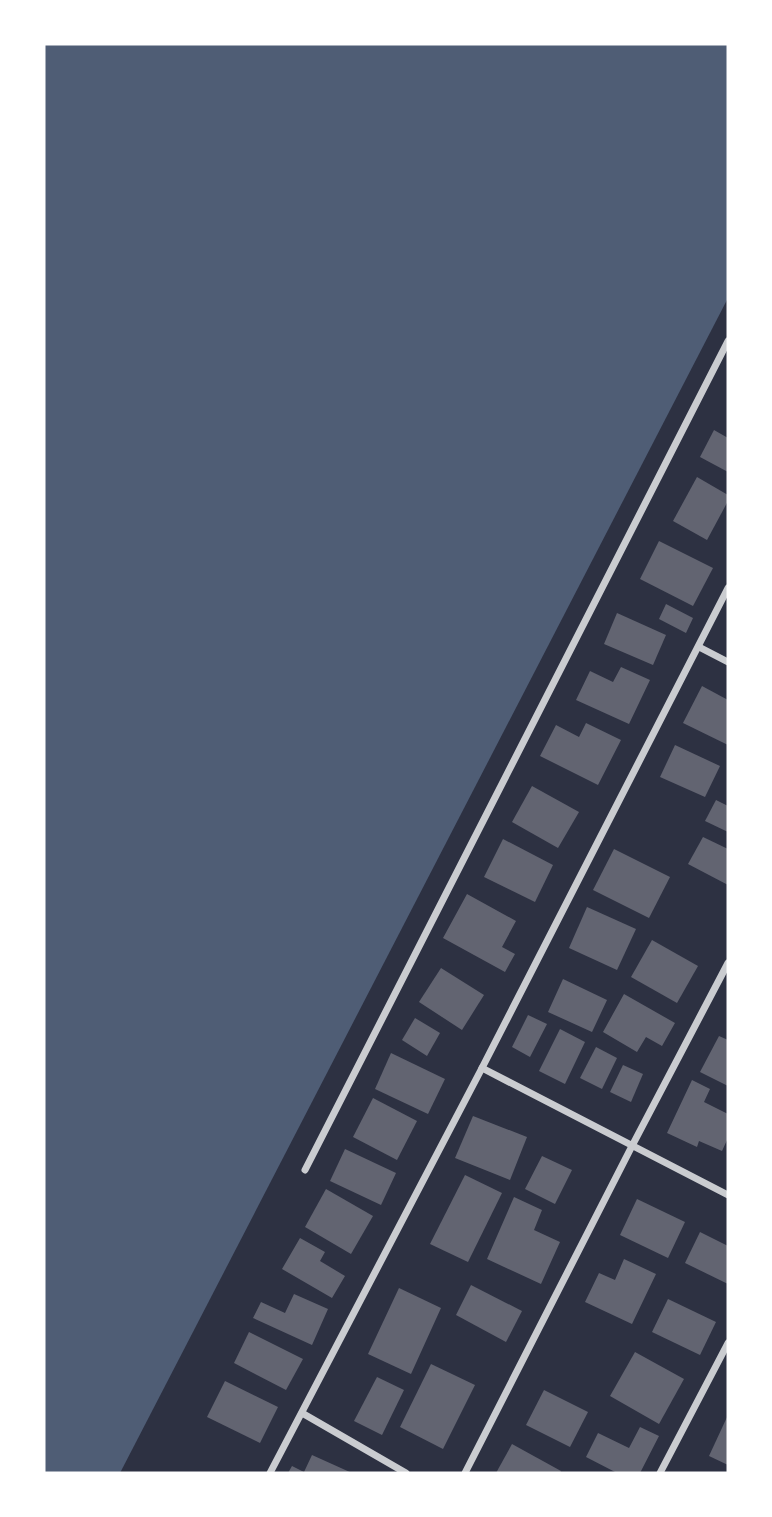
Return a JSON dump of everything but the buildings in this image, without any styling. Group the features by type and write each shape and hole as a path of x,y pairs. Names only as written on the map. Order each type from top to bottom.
{"street":[{"path":"305,1170 728,341"},
{"path":"270,1473 482,1068 728,588"},
{"path":"698,647 728,662"},
{"path":"466,1473 728,963"},
{"path":"482,1068 728,1195"},
{"path":"660,1473 728,1343"},
{"path":"302,1413 406,1473"}],"water":[{"path":"44,44 728,44 728,298 120,1473 44,1473"}]}
